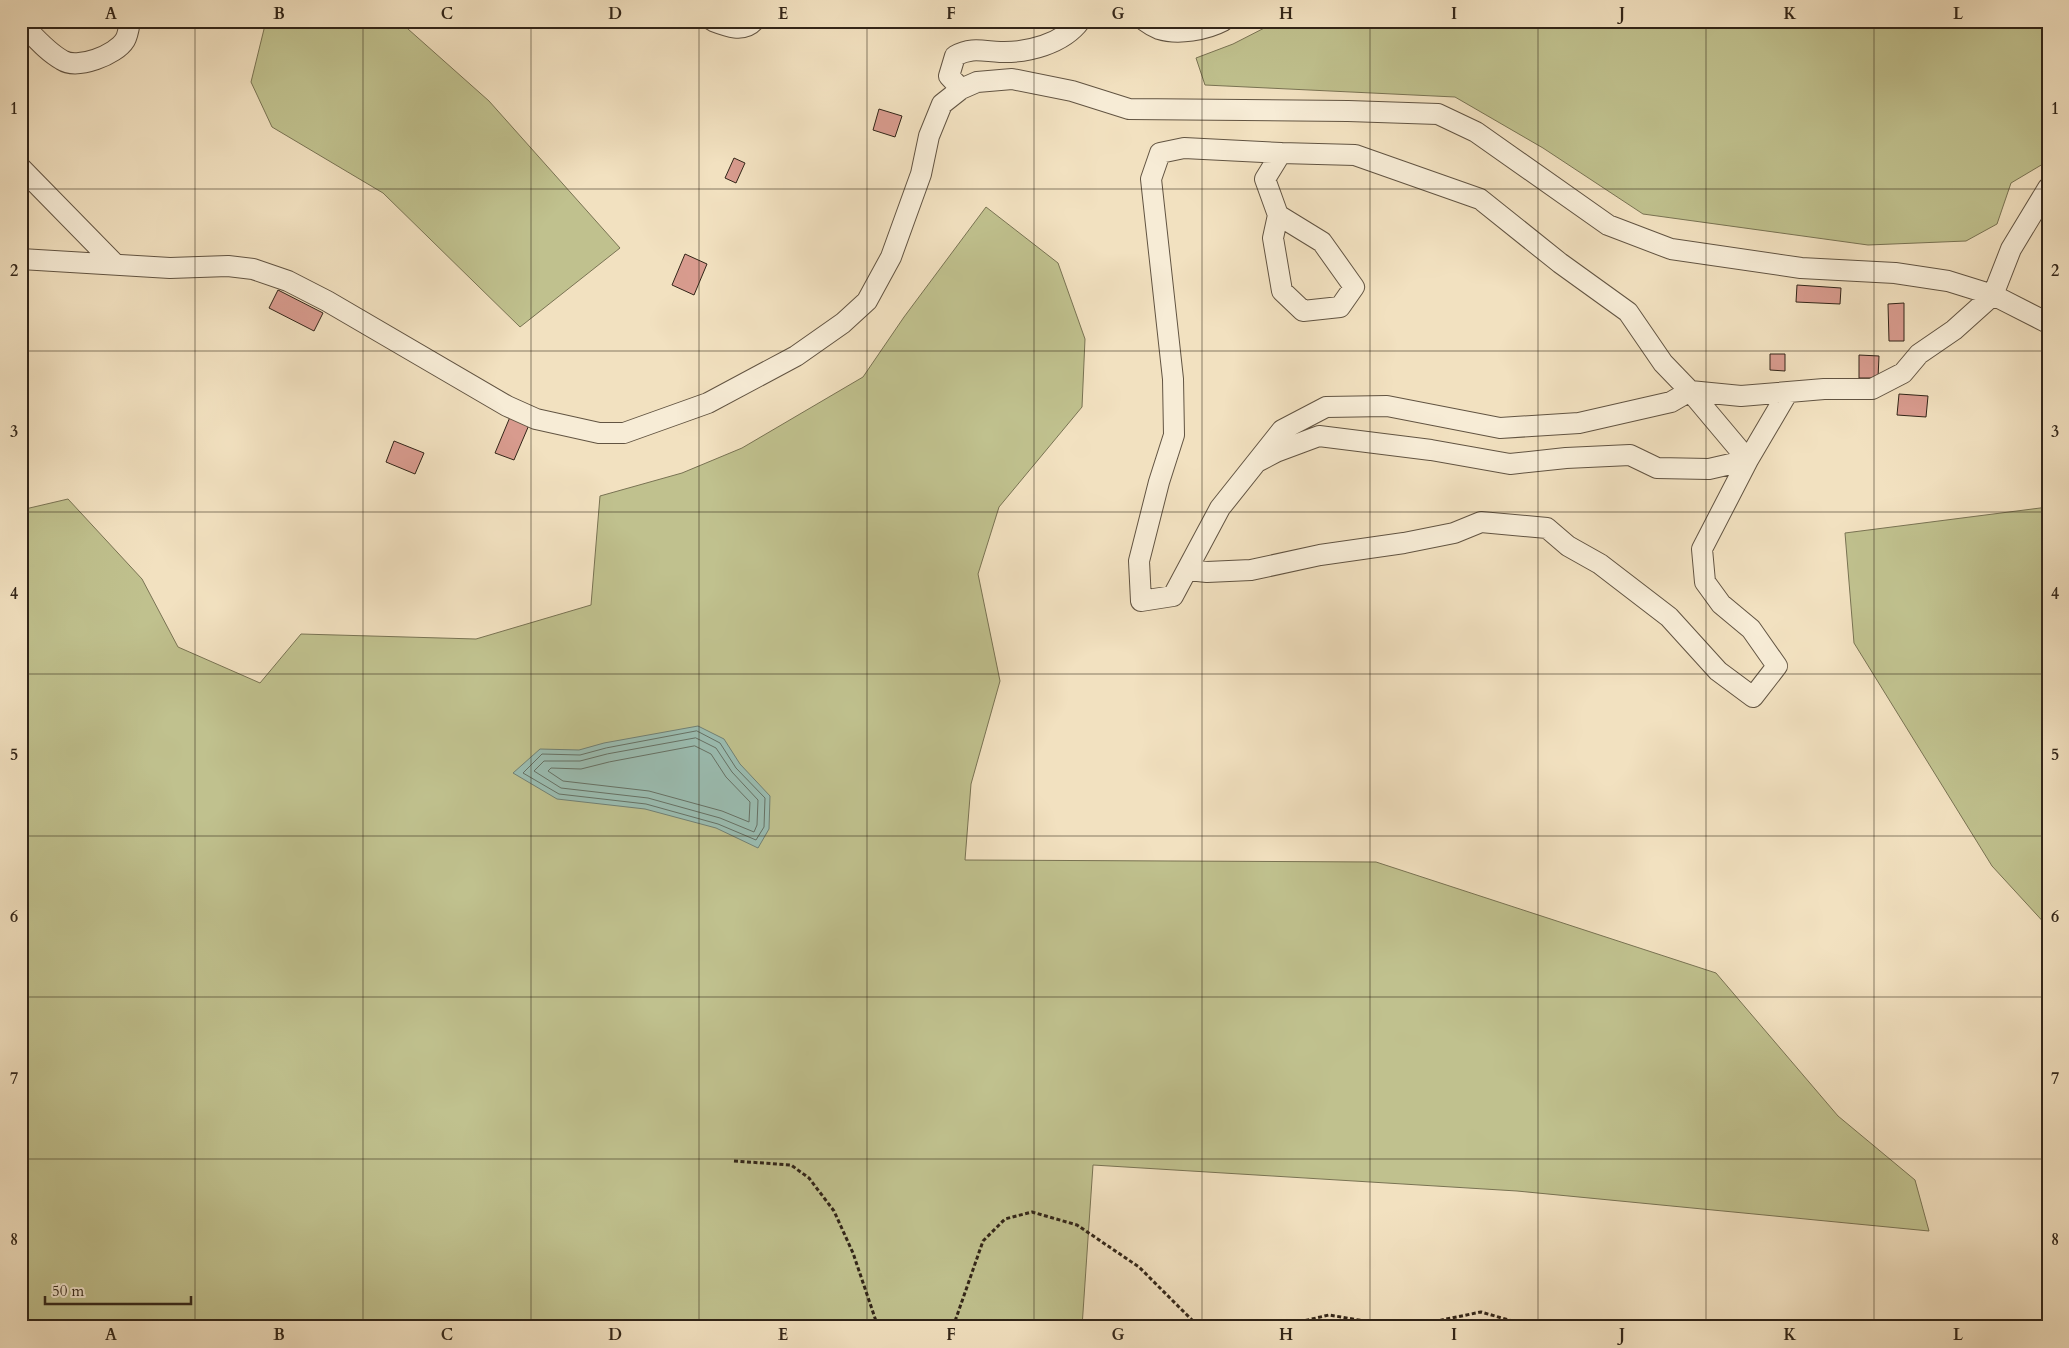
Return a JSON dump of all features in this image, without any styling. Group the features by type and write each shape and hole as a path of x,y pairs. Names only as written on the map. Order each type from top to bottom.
{"street":[{"path":"21,23 63,62 81,63 107,56 125,41 130,21"},
{"path":"713,21 738,29 751,25 754,21"},
{"path":"961,89 949,76 955,56 966,50 1029,51 1073,30 1080,21"},
{"path":"1145,21 1160,29 1182,31 1215,25 1222,21"},
{"path":"21,259 170,268 228,266 253,269 288,281 326,301 507,406 536,419 599,433 624,433 708,403 796,356 843,323 867,301 891,257 921,174 929,136 942,104 961,89 977,82 1012,79 1072,91 1129,109 1348,111 1438,114 1476,132 1608,225 1671,249 1801,268 1895,273 1948,281 1993,295 2048,322"},
{"path":"1748,460 1690,391 1663,363 1628,312 1560,263 1480,199 1356,155 1184,148 1160,153 1151,179 1173,379 1174,435 1159,482 1139,561 1141,600 1172,596 1188,570 1220,508 1282,430 1326,407 1387,406 1500,428 1579,424 1670,402 1690,391 1740,396 1824,389 1872,389 1903,373 1919,354 1954,330 1993,295 2012,249 2048,188"},
{"path":"1278,215 1322,242 1354,288 1340,306 1302,311 1282,291 1273,238 1278,215 1266,179 1281,153"},
{"path":"21,168 115,264"},
{"path":"1188,570 1207,572 1251,570 1320,555 1404,543 1454,533 1482,522 1546,528 1568,546 1600,564 1669,617 1718,671 1753,697 1777,666 1751,629 1721,604 1705,582 1702,550 1748,460 1788,392"},
{"path":"1257,462 1276,452 1319,436 1431,450 1510,464 1566,458 1630,455 1657,468 1709,469 1748,460"}],"path":[{"path":"734,1161 791,1165 809,1178 834,1211 853,1253 878,1327"},
{"path":"953,1327 983,1241 1005,1219 1032,1212 1077,1225 1139,1267 1199,1327"},
{"path":"1294,1327 1298,1322 1328,1315 1394,1326 1422,1324 1481,1312 1533,1327"}],"green space":[{"path":"266,21 399,21 489,101 620,248 520,327 383,193 272,127 251,82"},
{"path":"1278,21 2048,21 2048,161 2011,183 1997,224 1966,241 1868,245 1643,214 1543,148 1455,97 1205,85 1196,58 1233,44"},
{"path":"986,207 1058,263 1085,339 1082,407 999,507 978,574 1000,681 971,784 965,860 1376,862 1716,973 1838,1116 1915,1180 1929,1231 1517,1191 1093,1165 1082,1327 21,1327 21,510 68,499 142,579 178,647 260,683 301,634 476,639 591,605 600,496 682,473 742,448 863,377 904,317"},
{"path":"2048,507 2048,927 1992,866 1854,643 1845,533"}],"water":[{"path":"698,726 724,739 740,764 770,796 769,829 758,848 716,828 645,809 557,799 513,773 540,749 579,750 604,743"}],"building":[{"path":"879,109 902,116 895,137 873,130"},
{"path":"734,158 745,163 736,183 725,178"},
{"path":"685,254 707,264 694,295 672,285"},
{"path":"1797,285 1841,288 1840,304 1796,302"},
{"path":"278,290 323,313 314,331 269,308"},
{"path":"1904,303 1904,341 1889,341 1888,304"},
{"path":"1770,354 1785,354 1785,371 1770,370"},
{"path":"1859,355 1879,356 1878,378 1859,378"},
{"path":"1899,394 1928,396 1926,417 1897,415"},
{"path":"510,417 529,425 514,460 495,453"},
{"path":"394,441 424,453 415,474 386,462"}]}
